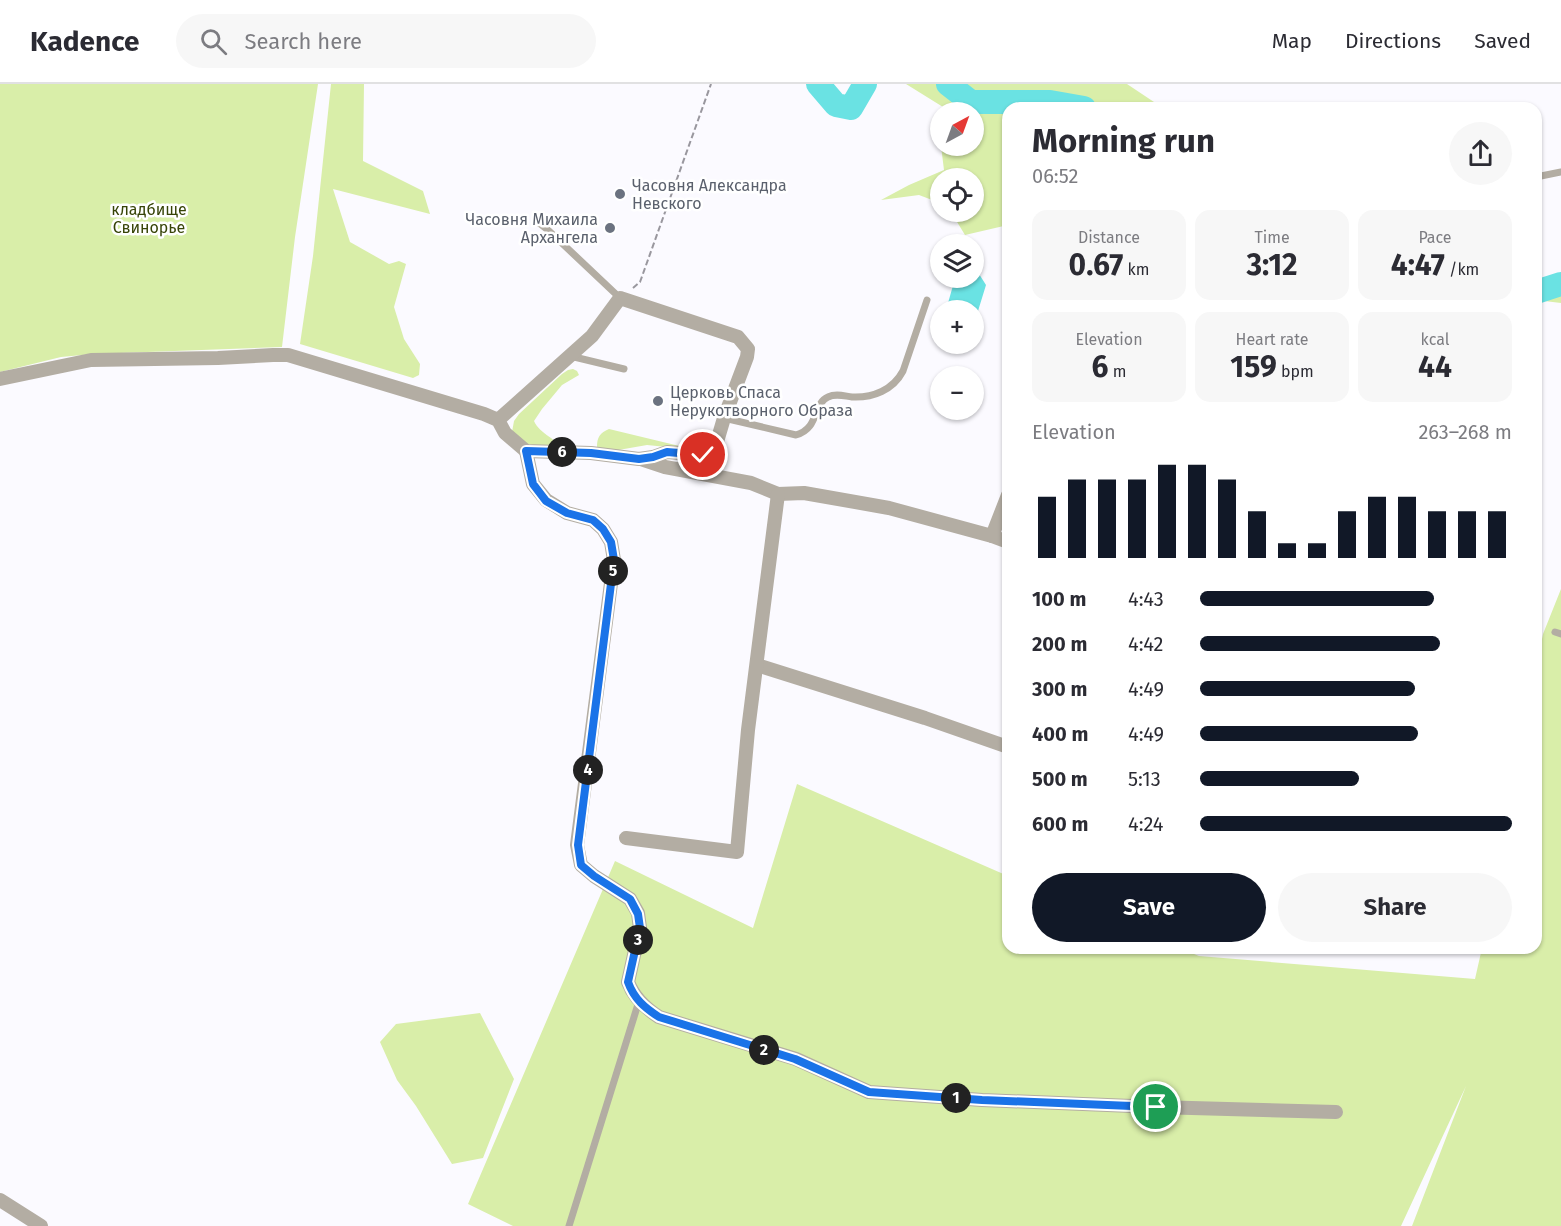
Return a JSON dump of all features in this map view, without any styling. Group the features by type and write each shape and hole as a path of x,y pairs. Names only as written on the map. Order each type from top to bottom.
{"street":[{"path":"498,420 592,336 620,298 738,337 748,349 747,357 716,445 709,453 703,455 667,452 639,459"},
{"path":"0,379 91,360 288,355 475,410 498,420 505,433 526,451 533,484 546,501 567,513 593,520 603,529 611,542 614,560 578,845 581,865 630,899 638,914 640,928 628,982 645,1008 659,1017 795,1059 869,1092 982,1100 1144,1107 1336,1112"},
{"path":"526,451 591,453 639,459 665,467 751,483 778,494 804,493 889,508 1002,540"},
{"path":"626,838 737,852 748,730 778,494"},
{"path":"992,536 1002,510"},
{"path":"757,665 1002,745"},
{"path":"0,1200 41,1226"}],"lane":[{"path":"1542,176 1561,172"},
{"path":"539,223 620,298"},
{"path":"724,418 796,435 807,430 820,405 827,397 871,395 888,389 899,379 903,371 927,300"},
{"path":"570,356 624,369"},
{"path":"569,1226 639,1001"}],"path":[{"path":"620,298 640,282 711,84"}],"green space":[{"name":"кладбище Свинорье","path":"0,84 318,84 295,237 282,347 93,354 61,357 0,372"},
{"path":"331,84 364,84 363,161 423,191 430,214 333,189 350,242 389,264 399,261 406,264 394,307 404,339 420,364 419,375 413,378 300,344 313,256"},
{"path":"906,84 1127,84 1154,102 1002,102 1002,226 964,234 957,222 984,222 984,168 944,168 942,156 984,156 984,102 935,102"},
{"path":"930,176 930,199 919,195 881,200"},
{"path":"1561,274 1561,303 1542,301 1542,279"},
{"path":"573,369 579,375 562,385 534,421 540,430 561,447 563,452 524,443 512,432 514,421 562,374"},
{"path":"609,429 696,450 647,445 607,452 597,447 597,444 598,438"},
{"path":"1561,589 1561,1226 1412,1226 1466,1086 1401,1226 513,1226 468,1204 615,861 753,928 797,784 1002,873 1002,954 1194,954 1475,979 1481,954 1542,954 1543,634"},
{"path":"480,1013 514,1079 483,1158 452,1164 397,1080 380,1042 396,1024"}],"water":[{"path":"984,282 986,285 981,300 949,300 952,288 984,288"}],"waterway":[{"path":"818,84 836,105 851,108 865,84"},
{"path":"948,84 971,102 1002,102"},
{"path":"1002,102 1050,102"},
{"path":"1542,290 1561,284"}],"place":[{"name":"Часовня Александра Невского","path":"620,194"},
{"name":"Часовня Михаила Архангела","path":"610,228"},
{"name":"Церковь Спаса Нерукотворного Образа","path":"658,401"}],"route":[{"path":"703,455 667,452 639,459 591,453 526,451 533,484 546,501 567,513 593,520 603,529 611,542 614,560 578,845 581,865 630,899 638,914 640,928 628,982 632,991 645,1008 659,1017 795,1059 869,1092 982,1100 1156,1107"}]}
